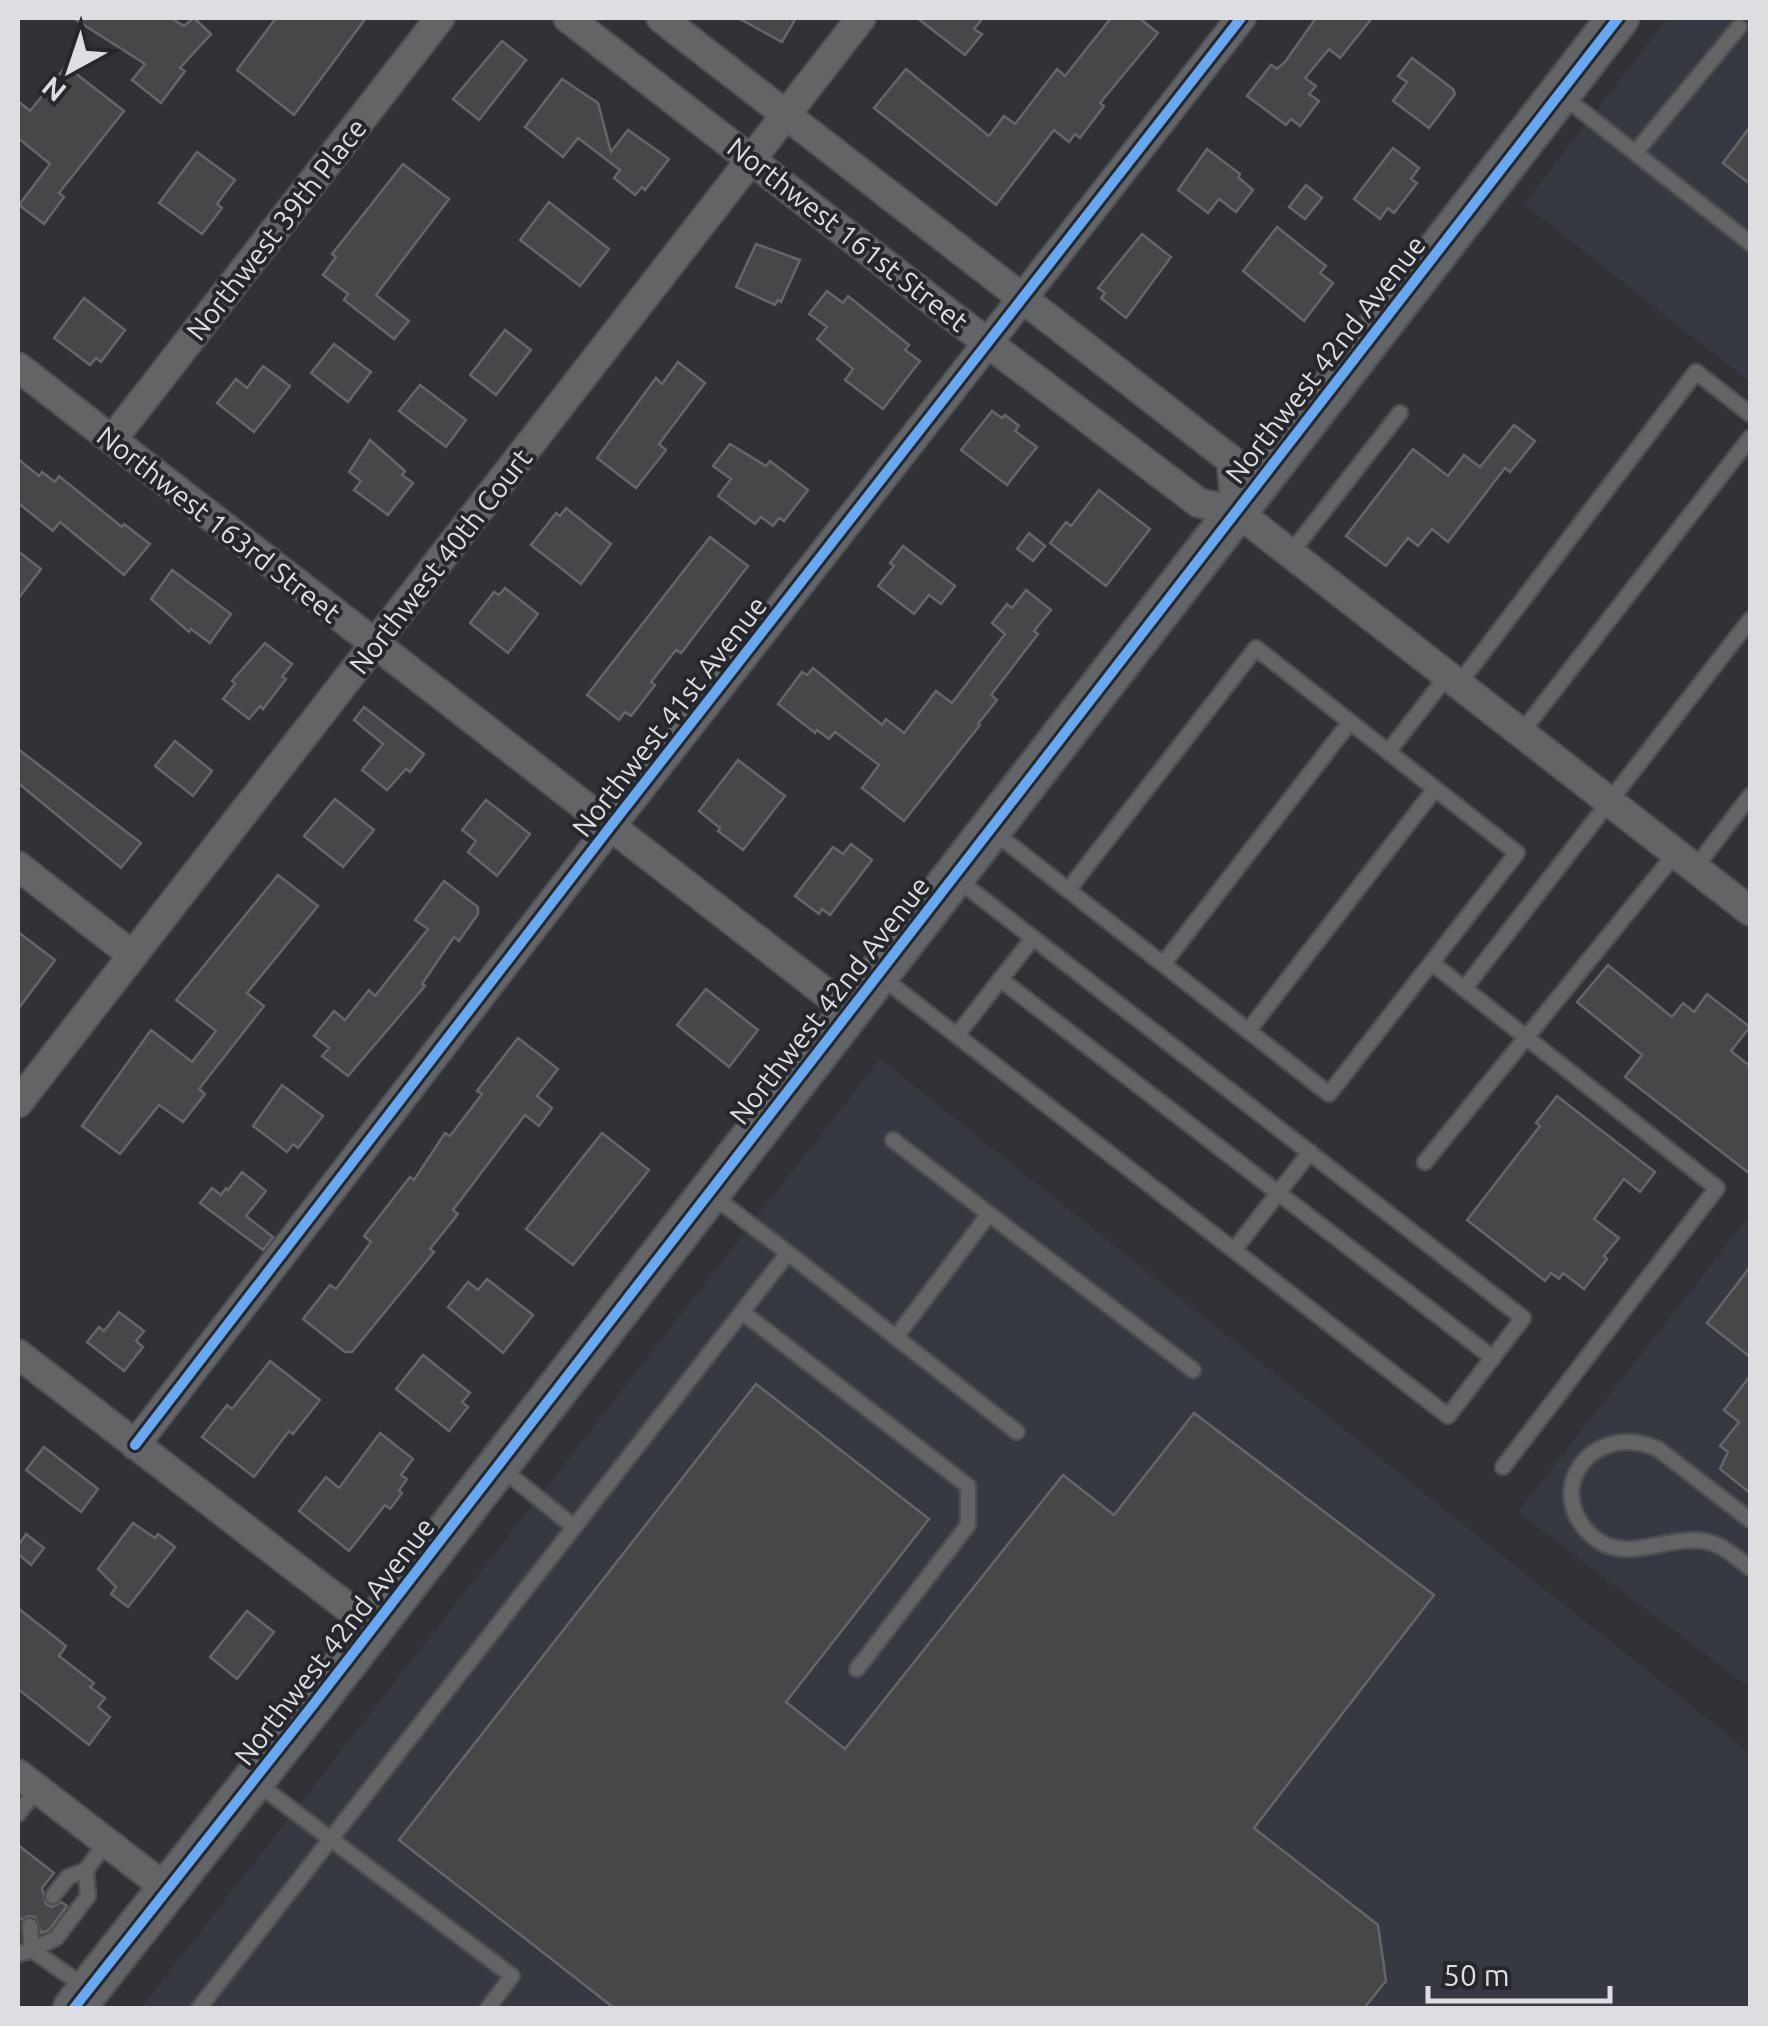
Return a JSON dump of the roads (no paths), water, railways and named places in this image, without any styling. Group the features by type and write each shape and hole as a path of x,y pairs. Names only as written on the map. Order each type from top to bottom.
{"street":[{"name":"Northwest 39th Place","path":"112,440 440,18"},
{"name":"Northwest 161st Street","path":"568,18 1200,502 1236,511 1231,460 661,18"},
{"name":"Northwest 40th Court","path":"18,1102 861,18"},
{"name":"Northwest 41st Avenue","path":"135,1445 610,827 1241,18"},
{"name":"Northwest 42nd Avenue","path":"81,1999 254,1781 1618,18"},
{"name":"Northwest 163rd Street","path":"18,367 849,1011"},
{"path":"1236,511 1750,910"},
{"path":"18,866 132,955"},
{"path":"18,1354 373,1626"},
{"path":"27,1782 167,1890"}],"lane":[{"path":"1636,153 1739,26"},
{"path":"1559,94 1750,243"},
{"path":"1388,752 1453,681 1696,372 1750,414"},
{"path":"1290,554 1400,414"},
{"path":"1521,733 1750,438"},
{"path":"1464,988 1750,620"},
{"path":"989,828 1068,890 1163,964 1248,1031 1329,1094 1517,853 1256,648 1068,890"},
{"path":"1163,964 1350,722"},
{"path":"1248,1031 1435,789"},
{"path":"1425,1162 1526,1038 1686,860 1750,796"},
{"path":"877,974 1448,1416 1493,1358 1524,1318 953,876"},
{"path":"957,1035 1032,938"},
{"path":"1432,963 1716,1188 1503,1467"},
{"path":"1000,979 1493,1358"},
{"path":"893,1140 1193,1370"},
{"path":"1234,1250 1310,1152"},
{"path":"710,1193 1017,1432"},
{"path":"896,1337 990,1214"},
{"path":"198,2008 788,1253"},
{"path":"742,1312 968,1486 968,1525 857,1668"},
{"path":"1750,1520 1658,1448 1640,1441 1604,1444 1578,1470 1572,1488 1581,1523 1609,1547 1628,1550 1705,1541 1720,1546 1750,1568"},
{"path":"498,1466 574,1528"},
{"path":"254,1781 512,1976 488,2008"},
{"path":"18,1814 27,1782"},
{"path":"53,1896 68,1878 86,1870 106,1842"},
{"path":"25,1952 56,1938 88,1896 86,1870"},
{"path":"25,1952 30,1926"},
{"path":"25,1952 81,1999"}]}
